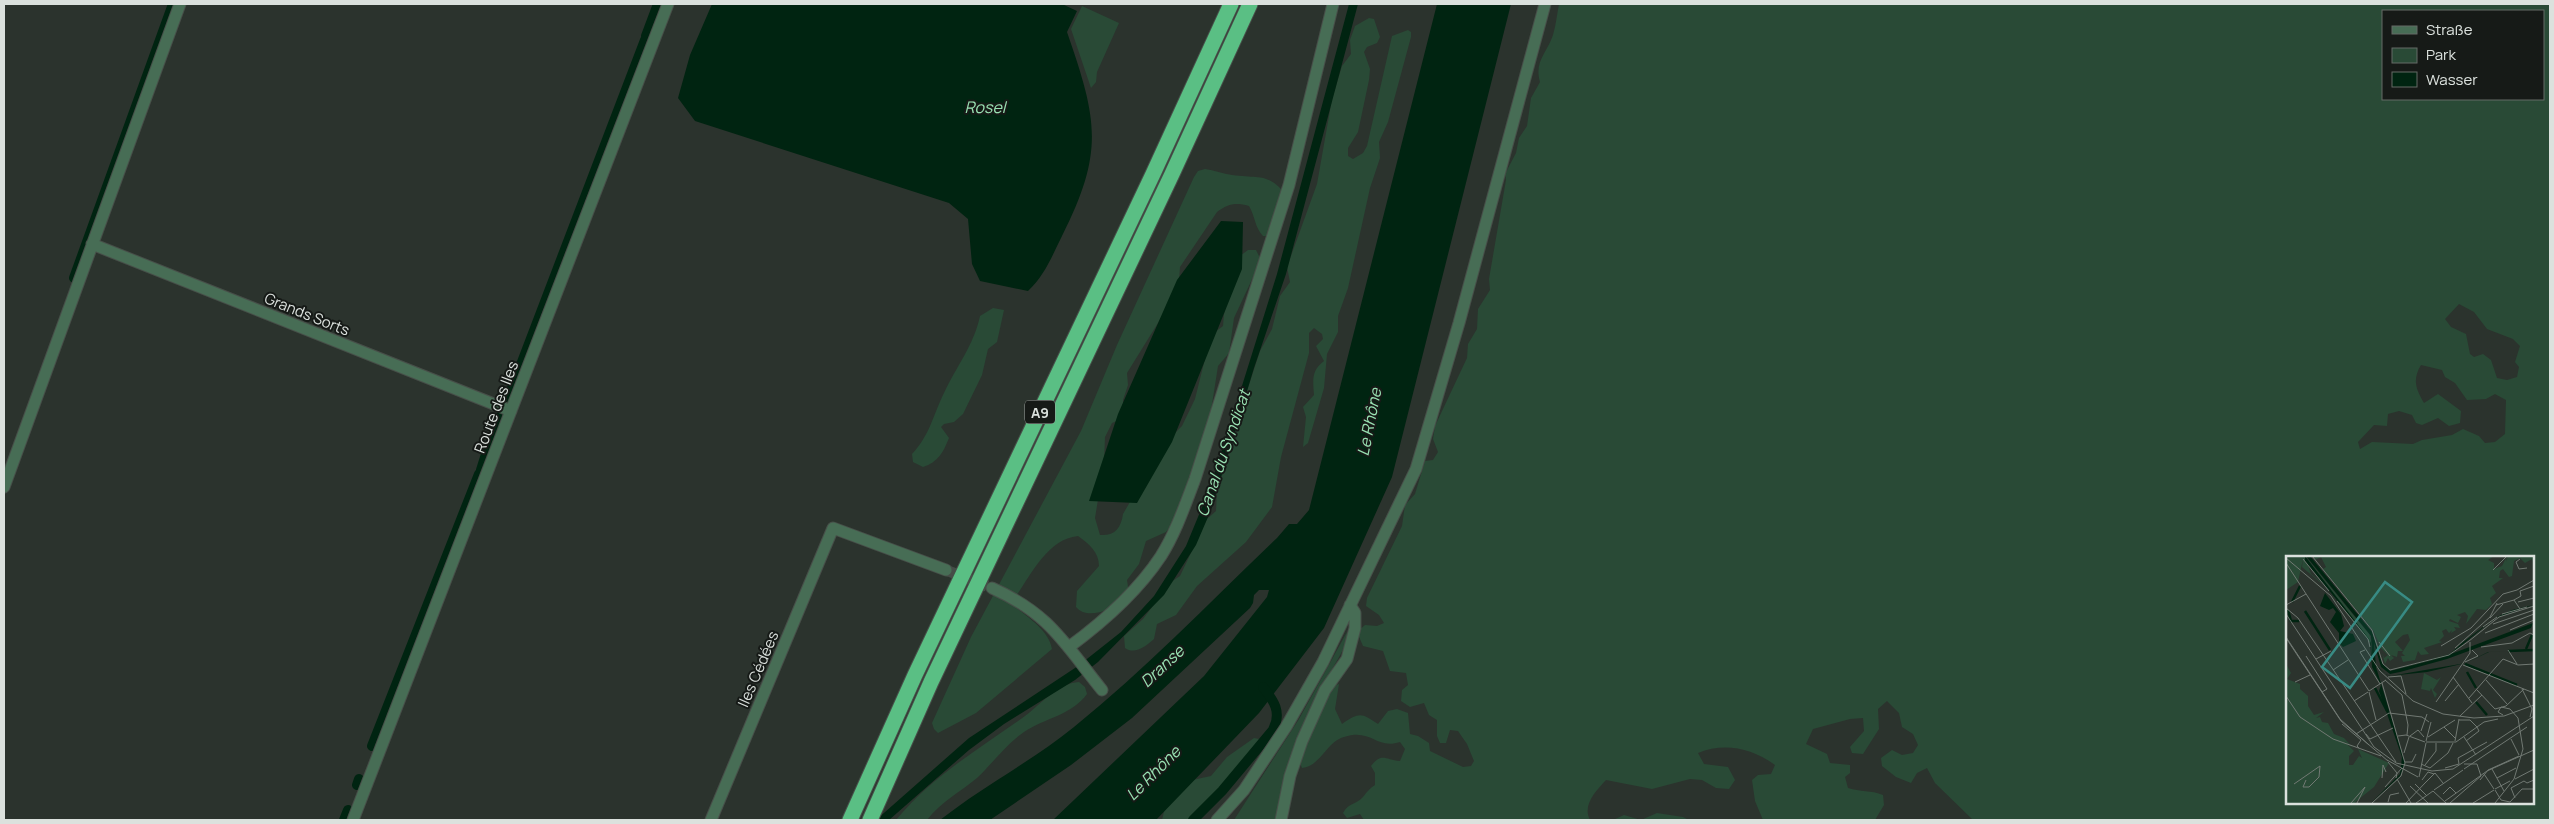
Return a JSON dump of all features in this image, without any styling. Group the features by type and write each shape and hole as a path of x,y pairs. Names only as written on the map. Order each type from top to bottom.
{"highway":[{"name":"A9","path":"850,820 915,675 1149,183 1231,4"},
{"name":"A9","path":"870,820 931,682 1168,183 1250,4"}],"street":[{"path":"4,487 180,4"},
{"name":"Route des Iles","path":"353,820 668,4"},
{"path":"1072,650 1132,592 1161,556 1180,519 1195,479 1289,185 1333,4"},
{"path":"1217,820 1244,790 1286,727 1323,662 1383,540 1424,444 1545,4"},
{"name":"Grands Sorts","path":"92,244 511,411"},
{"name":"Iles Cédées","path":"711,820 833,528 946,570"},
{"path":"992,588 1017,599 1034,610 1072,650 1098,685"},
{"path":"1281,820 1290,776 1302,741 1325,690 1347,659 1355,628 1356,613 1350,606"}],"green space":[{"path":"1559,4 2550,4 2550,820 1973,820 1935,783 1927,768 1917,773 1911,783 1896,777 1882,766 1881,758 1892,750 1902,755 1913,753 1918,745 1913,734 1902,727 1899,713 1887,701 1878,709 1879,729 1863,754 1852,753 1850,747 1864,731 1863,718 1850,719 1813,729 1806,744 1827,754 1830,763 1850,765 1850,773 1845,777 1848,788 1883,795 1884,805 1875,820 1763,820 1755,801 1752,780 1758,775 1771,774 1775,765 1757,754 1728,747 1698,753 1704,764 1728,767 1735,780 1729,789 1716,788 1702,780 1690,779 1652,789 1606,780 1591,798 1588,809 1590,820 1364,820 1360,814 1347,818 1343,813 1345,809 1360,800 1375,785 1375,773 1371,766 1381,758 1400,761 1405,749 1400,742 1385,743 1361,735 1353,735 1338,740 1314,763 1302,768 1300,763 1302,753 1329,687 1339,684 1335,709 1342,724 1360,715 1378,724 1388,711 1397,709 1408,713 1410,734 1418,736 1429,743 1430,751 1463,767 1471,766 1474,761 1467,744 1458,731 1450,730 1446,743 1440,743 1437,736 1437,720 1429,715 1424,703 1410,707 1401,701 1402,690 1408,685 1406,673 1390,671 1383,651 1363,646 1357,632 1365,625 1377,626 1384,623 1379,615 1366,606 1367,598 1402,526 1405,505 1415,494 1425,461 1433,460 1438,452 1433,439 1435,426 1467,358 1468,344 1477,329 1478,309 1490,290 1489,279 1506,180 1505,174 1516,153 1519,138 1527,126 1531,98 1540,82 1540,63 1553,35","holes":["2459,304 2474,312 2487,329 2513,339 2520,346 2515,362 2519,367 2517,377 2507,380 2497,378 2491,360 2483,354 2474,357 2470,354 2466,334 2451,327 2445,319","2421,365 2442,370 2445,377 2455,383 2467,400 2486,399 2495,394 2506,400 2505,434 2495,442 2485,443 2479,436 2463,429 2452,435 2422,440 2413,444 2372,442 2360,449 2358,442 2374,425 2387,426 2388,414 2399,411 2412,415 2416,423 2422,425 2438,418 2449,426 2460,423 2461,411 2438,394 2424,403 2416,384 2418,370"]},
{"path":"1082,6 1119,23 1097,72 1096,82 1091,88 1071,29"},
{"path":"1369,18 1374,19 1380,37 1377,43 1367,47 1364,52 1370,69 1369,80 1358,132 1348,148 1348,156 1353,159 1363,153 1367,146 1392,36 1408,30 1411,32 1411,37 1388,122 1379,142 1380,158 1370,188 1348,288 1338,316 1338,332 1327,354 1324,388 1308,443 1303,447 1306,417 1303,407 1314,395 1313,380 1315,372 1324,361 1316,346 1323,339 1322,334 1314,328 1309,333 1309,353 1281,457 1272,507 1246,542 1197,586 1176,615 1157,624 1154,639 1140,649 1129,650 1125,648 1124,636 1143,619 1171,582 1180,576 1207,519 1216,511 1217,491 1242,414 1244,400 1260,351 1272,329 1280,296 1290,282 1287,267 1317,184 1332,99 1342,66 1351,54 1350,40 1355,26"},
{"path":"1205,169 1270,180 1289,198 1267,236 1263,236 1260,233 1249,206 1236,204 1221,209 1217,212 1180,267 1179,281 1166,310 1127,373 1128,385 1123,400 1124,418 1112,423 1105,437 1104,463 1095,518 1100,535 1110,534 1119,527 1123,514 1163,445 1182,426 1195,399 1211,335 1223,326 1224,314 1240,256 1248,250 1256,250 1261,260 1234,318 1229,353 1218,366 1199,487 1193,498 1166,532 1146,541 1139,564 1127,580 1130,600 1125,604 1093,613 1081,611 1076,607 1077,591 1099,566 1095,552 1078,536 1057,544 1048,552 1012,602 1013,605 1042,630 1047,636 1052,649 976,713 938,733 932,723 971,637 1081,431 1117,345 1194,177 1198,171"},
{"path":"993,308 1004,310 997,342 988,349 982,375 963,414 954,422 944,424 941,427 949,438 942,452 936,460 923,467 913,462 912,454 923,440 944,393 974,337 980,316"},
{"path":"1347,632 1348,641 1320,691 1287,768 1275,820 1234,820 1299,719"},
{"path":"1079,682 1085,687 1087,694 1081,701 1066,712 1032,727 1017,737 977,778 945,802 927,820 896,820 910,804 941,776 1025,716 1057,690 1071,683"},
{"path":"1254,738 1259,739 1257,750 1190,820 1162,820 1167,799 1183,782 1211,776 1227,757"},
{"path":"1657,813 1683,817 1689,820 1641,820"},
{"path":"1624,815 1641,820 1613,820"}],"water":[{"name":"Rosel","path":"712,4 1062,4 1077,11 1067,32 1085,89 1090,112 1092,135 1090,157 1085,180 1076,206 1048,265 1034,285 1028,291 980,281 972,264 968,219 949,203 695,121 678,98 690,55"},
{"name":"Canal du Syndicat","path":"1349,4 1358,4 1286,274 1254,368 1211,510 1196,545 1164,595 1098,662 1075,680 1004,724 969,750 889,820 876,820 969,738 1078,666 1121,632 1154,596 1186,546 1210,488 1277,274"},
{"path":"1437,4 1511,4 1392,477 1324,628 1259,713 1156,820 1053,820 1204,676 1267,597 1269,590 1259,590 1254,595 1250,608 1132,718 1071,765 990,820 940,820 1058,739 1101,705 1178,634 1289,524 1297,524 1309,510"},
{"path":"1221,221 1243,222 1242,269 1172,442 1137,503 1089,501 1118,414 1177,280"}],"waterway":[{"path":"74,278 173,4"},
{"path":"646,36 658,4"},
{"path":"514,383 645,40"},
{"path":"505,406 512,388"},
{"path":"489,446 503,411"},
{"path":"481,470 487,451"},
{"path":"372,746 479,474"},
{"path":"1193,820 1222,791 1273,730 1277,718 1276,707 1263,687"},
{"path":"357,785 359,779"},
{"path":"344,820 348,810"}],"tunnel":[{"path":"946,570 992,588"}],"water label":[{"name":"Le Rhône","path":"1369,422"},
{"name":"Dranse","path":"1162,666"},
{"name":"Le Rhône","path":"1153,773"}]}
